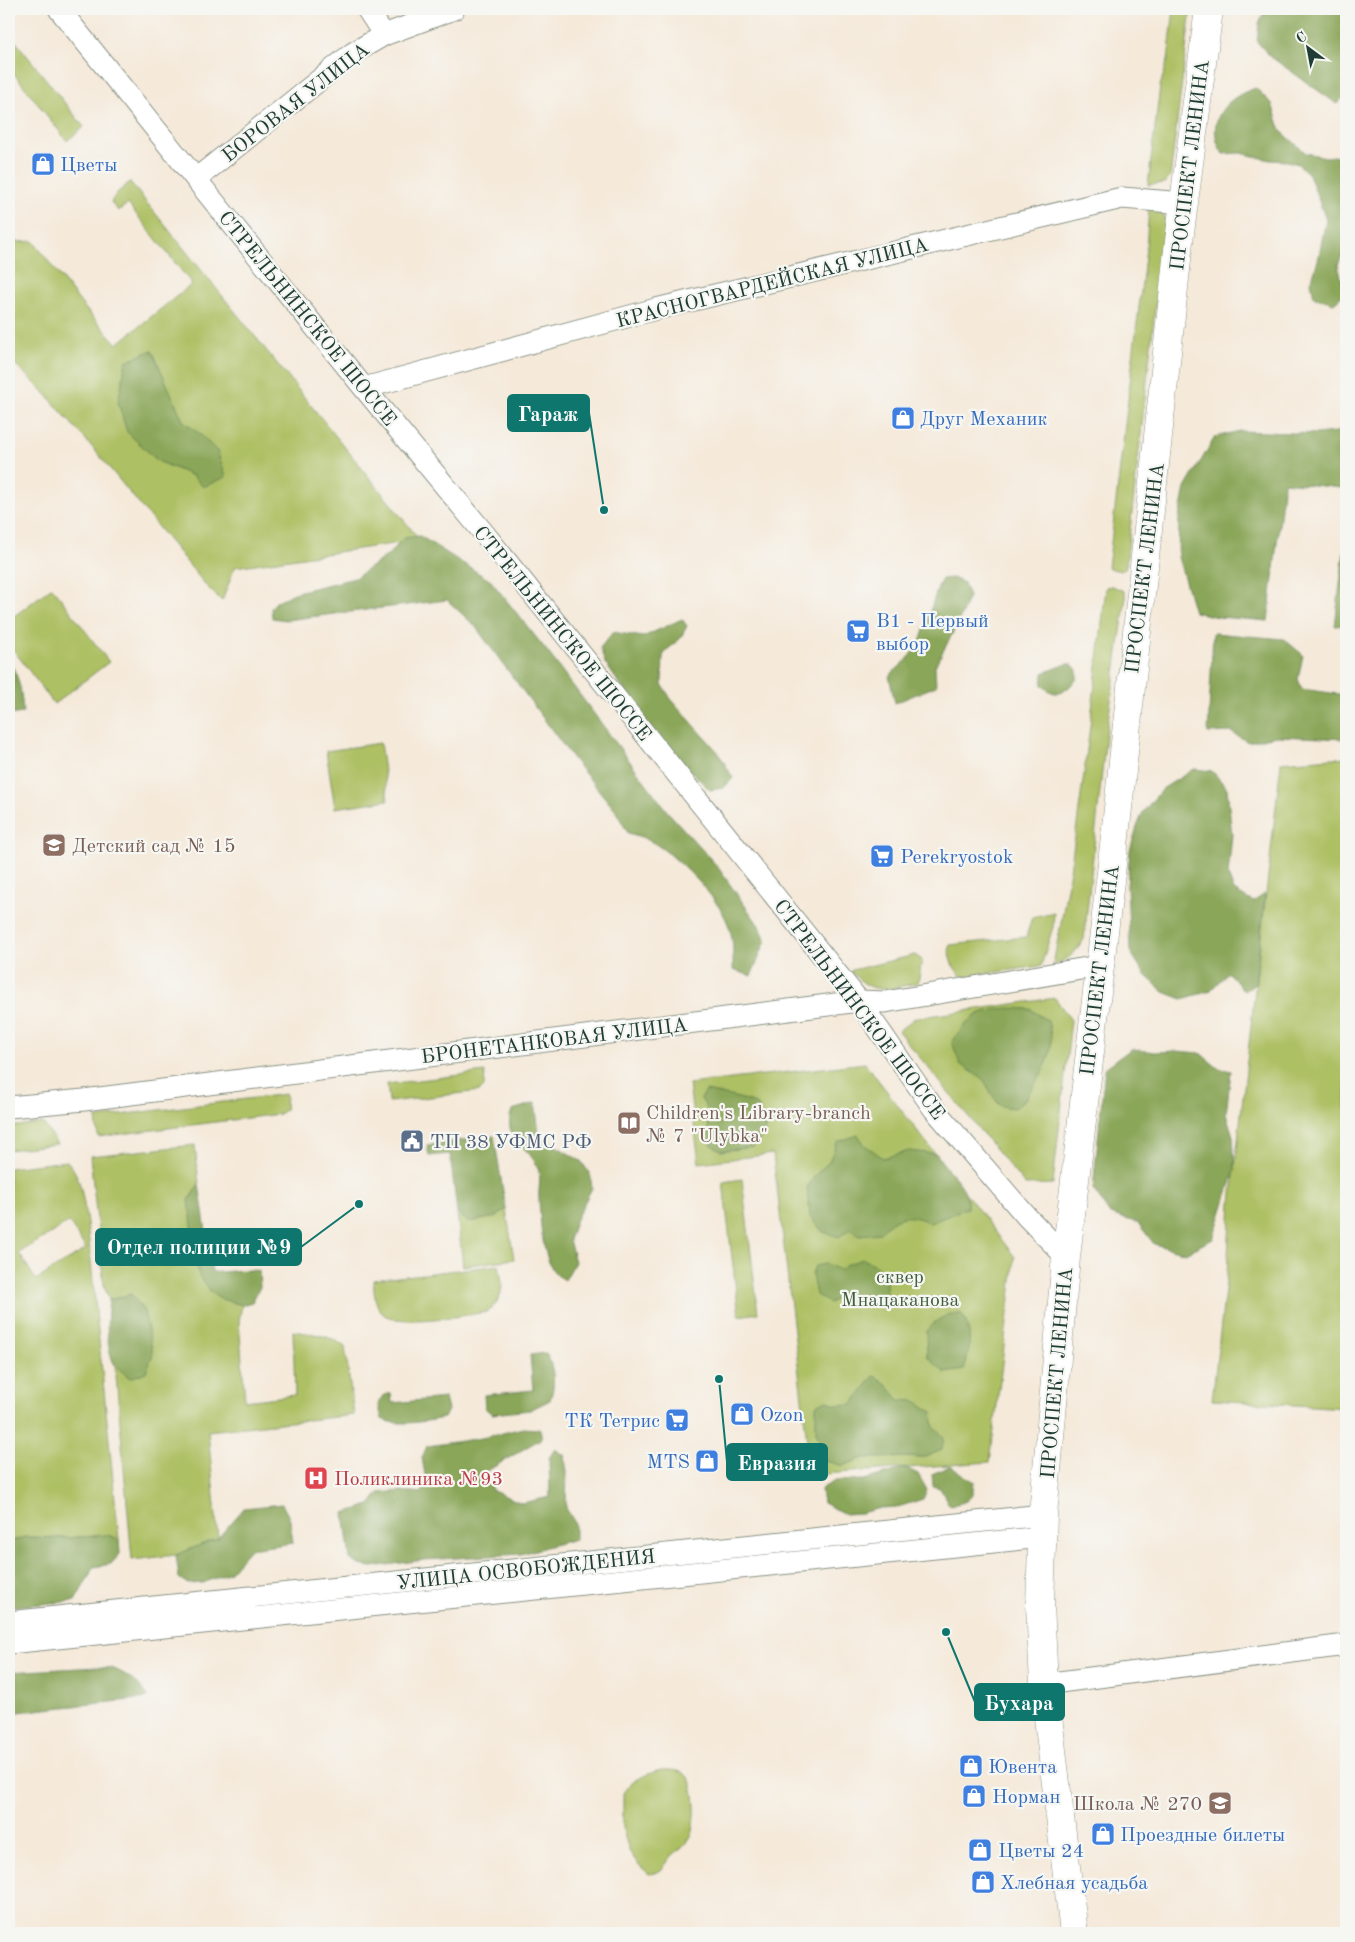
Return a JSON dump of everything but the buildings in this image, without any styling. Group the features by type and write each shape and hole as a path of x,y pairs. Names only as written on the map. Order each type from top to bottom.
{"main road":[{"name":"ПРОСПЕКТ ЛЕНИНА","path":"1074,1933 1044,1684 1040,1605 1043,1526 1066,1257 1112,864 1184,203 1208,9"}],"street":[{"name":"СТРЕЛЬНИНСКОЕ ШОССЕ","path":"59,9 859,1001 934,1109 1027,1217 1066,1257"},
{"path":"367,9 384,35"},
{"name":"БОРОВАЯ УЛИЦА","path":"196,179 354,53 384,35 454,9"},
{"name":"КРАСНОГВАРДЕЙСКАЯ УЛИЦА","path":"364,388 656,309 1122,198 1184,203"},
{"name":"БРОНЕТАНКОВАЯ УЛИЦА","path":"9,1107 122,1095 859,1001 884,1002 1099,966"},
{"name":"УЛИЦА ОСВОБОЖДЕНИЯ","path":"9,1622 1043,1526"},
{"name":"УЛИЦА ОСВОБОЖДЕНИЯ","path":"9,1643 1043,1526"},
{"path":"1044,1684 1346,1645"}],"green space":[{"path":"1174,9 1191,9 1170,178 1165,183 1148,185 1160,86 1168,60"},
{"path":"1266,9 1346,9 1346,95 1337,104 1271,57 1257,42 1259,23"},
{"path":"9,33 84,127 67,141 9,67"},
{"path":"1256,88 1272,104 1281,131 1306,153 1326,157 1344,155 1346,160 1346,247 1338,265 1345,293 1334,303 1314,297 1311,282 1318,260 1326,220 1309,174 1298,164 1288,161 1270,160 1241,153 1223,154 1217,143 1216,122 1220,113 1235,98"},
{"path":"130,182 420,540 235,567 222,601 208,588 98,454 44,392 16,365 9,364 9,239 18,242 33,241 84,307 117,344 192,284 128,204 118,211 111,202 117,193","holes":["152,351 183,421 217,451 203,487 193,476 158,461"]},
{"path":"1149,206 1162,214 1165,222 1126,565 1125,569 1121,571 1108,568 1146,248"},
{"path":"152,350 183,421 217,451 226,477 203,487 193,476 158,461 127,432 118,402 126,361"},
{"path":"1240,431 1316,434 1346,431 1346,483 1341,488 1284,482 1268,621 1218,617 1194,612 1178,557 1179,517 1185,488 1215,437"},
{"path":"1346,533 1346,625 1335,626"},
{"path":"420,536 491,581 547,651 667,811 717,866 760,927 766,940 751,976 733,970 733,947 728,924 723,913 706,889 660,847 645,838 628,833 615,810 574,760 475,626 447,600 286,620 272,618 271,608 277,601 297,592 355,578 388,555 404,538"},
{"path":"953,578 964,583 969,597 955,629 935,666 936,686 895,703 889,676 907,660 920,642 942,579"},
{"path":"1112,586 1124,591 1126,597 1106,735 1084,939 1071,955 1053,965 1077,824 1106,587"},
{"path":"52,587 109,662 54,704 9,644 9,620"},
{"path":"682,619 687,626 680,639 663,656 662,684 671,699 718,752 733,778 724,788 710,790 658,739 605,663 600,648 613,632 643,637"},
{"path":"1213,633 1284,639 1303,655 1298,679 1302,689 1346,695 1346,739 1276,736 1248,742 1231,732 1208,733"},
{"path":"9,662 18,680 23,713 9,715"},
{"path":"1072,664 1077,670 1077,679 1065,691 1057,693 1047,690 1042,685 1043,673"},
{"path":"380,743 388,800 335,808 326,751"},
{"path":"1346,757 1346,1408 1212,1400 1227,1273 1231,1202 1281,762"},
{"path":"1194,769 1212,771 1227,788 1232,835 1228,875 1234,891 1253,902 1265,894 1255,984 1244,991 1228,972 1210,991 1182,999 1164,992 1145,975 1130,951 1127,886 1130,850 1143,812 1162,789"},
{"path":"1054,912 1053,927 1041,966 962,977 956,970 949,954 950,945 1026,937 1032,917"},
{"path":"915,955 922,960 918,983 889,989 875,988 860,980 851,972 852,970"},
{"path":"1055,998 1071,1020 1053,1184 1025,1185 898,1031 915,1018"},
{"path":"1010,1008 1030,1009 1048,1021 1051,1039 1048,1061 1026,1097 1015,1108 1000,1106 984,1080 960,1064 952,1042 965,1025 976,1016 989,1011"},
{"path":"1131,1049 1155,1052 1200,1053 1218,1068 1231,1071 1226,1114 1233,1136 1235,1170 1213,1239 1185,1253 1154,1244 1138,1223 1110,1214 1093,1189 1105,1068"},
{"name":"сквер Мнацаканова","path":"865,1063 1015,1257 990,1462 811,1475 773,1154 699,1163 689,1084"},
{"path":"485,1072 484,1087 480,1091 389,1102 387,1084"},
{"path":"706,1091 739,1098 758,1105 766,1130 765,1135 753,1147 721,1151 709,1143 708,1110 701,1099"},
{"path":"286,1094 285,1110 279,1114 98,1137 96,1118"},
{"path":"535,1103 540,1140 546,1140 581,1161 590,1174 592,1188 576,1219 569,1240 575,1262 565,1280 556,1274 551,1267 545,1249 540,1217 540,1179 536,1163 510,1129 509,1120 512,1110"},
{"path":"43,1123 57,1144 9,1150 9,1127"},
{"path":"858,1135 865,1145 883,1158 909,1151 937,1154 965,1192 967,1208 931,1223 916,1218 903,1217 892,1222 880,1233 859,1235 850,1229 839,1237 823,1232 810,1217 807,1187 816,1174 829,1162 837,1142"},
{"path":"494,1136 506,1209 496,1217 468,1222 457,1212 450,1154 429,1156 427,1145"},
{"path":"195,1145 199,1184 189,1200 196,1245 222,1299 242,1305 239,1321 245,1401 295,1395 293,1331 327,1337 345,1347 354,1415 208,1431 218,1538 176,1555 132,1560 115,1365 130,1378 131,1294 109,1300 104,1285 90,1156"},
{"path":"67,1161 79,1181 87,1222 119,1539 107,1535 66,1538 26,1537 9,1542 9,1168","holes":["69,1222 86,1249 36,1280 19,1253"]},
{"path":"742,1179 758,1313 739,1316 723,1182"},
{"path":"199,1184 212,1272 259,1271 260,1287 252,1302 242,1305 222,1299 210,1292 198,1273 189,1200"},
{"path":"506,1209 514,1259 463,1266 457,1212 468,1222 496,1217"},
{"path":"863,1259 874,1264 886,1279 886,1292 869,1299 848,1293 829,1303 816,1295 812,1275 815,1266 825,1264 841,1270 847,1264"},
{"path":"499,1265 502,1285 500,1296 493,1307 487,1312 448,1318 401,1320 382,1313 376,1301 373,1280"},
{"path":"131,1294 144,1311 153,1354 146,1372 130,1378 115,1365 112,1359 108,1342 107,1324 109,1300"},
{"path":"949,1314 962,1314 968,1328 969,1348 964,1370 945,1373 927,1356 926,1331 935,1322"},
{"path":"546,1353 553,1376 550,1400 530,1410 492,1414 485,1408 484,1395 533,1390 530,1355"},
{"path":"874,1376 884,1382 899,1400 916,1401 932,1412 934,1428 944,1437 942,1450 925,1457 863,1458 843,1466 826,1461 816,1432 816,1405 827,1400 836,1405 852,1404"},
{"path":"391,1393 392,1403 445,1398 448,1410 444,1418 430,1421 395,1423 388,1421 382,1419 378,1402 383,1396"},
{"path":"523,1428 540,1429 542,1438 487,1471 493,1491 522,1503 550,1497 549,1458 555,1449 564,1455 567,1471 566,1508 575,1523 575,1539 521,1554 424,1560 372,1567 359,1565 350,1559 344,1513 370,1505 379,1493 401,1491 422,1493 426,1480 422,1458 427,1446 482,1438"},
{"path":"950,1466 974,1482 972,1493 967,1500 949,1505 940,1488 933,1486 932,1474"},
{"path":"906,1468 918,1474 927,1490 923,1499 898,1507 845,1514 823,1503 821,1489 834,1481 864,1480"},
{"path":"282,1504 290,1519 293,1543 250,1549 230,1572 203,1583 188,1584 179,1578 176,1555 218,1538 244,1508"},
{"path":"107,1535 119,1539 120,1554 111,1564 94,1567 75,1601 9,1607 9,1542 26,1537 66,1538"},
{"path":"97,1667 112,1668 134,1680 143,1689 148,1698 9,1713 9,1672"},
{"path":"661,1770 678,1771 687,1776 693,1788 694,1823 691,1836 687,1842 661,1870 649,1874 638,1864 629,1851 623,1830 623,1794 633,1781"}],"place":[{"name":"Цветы","path":"43,164"},
{"name":"Друг Механик","path":"903,418"},
{"name":"Гараж","path":"604,510"},
{"name":"В1 - Первый выбор","path":"858,631"},
{"name":"Детский сад № 15","path":"54,845"},
{"name":"Perekryostok","path":"882,856"},
{"name":"Children's Library-branch № 7 \"Ulybka\"","path":"629,1123"},
{"name":"ТП 38 УФМС РФ","path":"412,1141"},
{"name":"Отдел полиции №9","path":"359,1204"},
{"name":"Евразия","path":"719,1379"},
{"name":"Ozon","path":"742,1414"},
{"name":"ТК Тетрис","path":"677,1420"},
{"name":"MTS","path":"707,1461"},
{"name":"Поликлиника №93","path":"316,1478"},
{"name":"Бухара","path":"946,1632"},
{"name":"Ювента","path":"971,1766"},
{"name":"Норман","path":"974,1796"},
{"name":"Школа № 270","path":"1220,1803"},
{"name":"Проездные билеты","path":"1103,1834"},
{"name":"Цветы 24","path":"980,1850"},
{"name":"Хлебная усадьба","path":"983,1882"}]}
